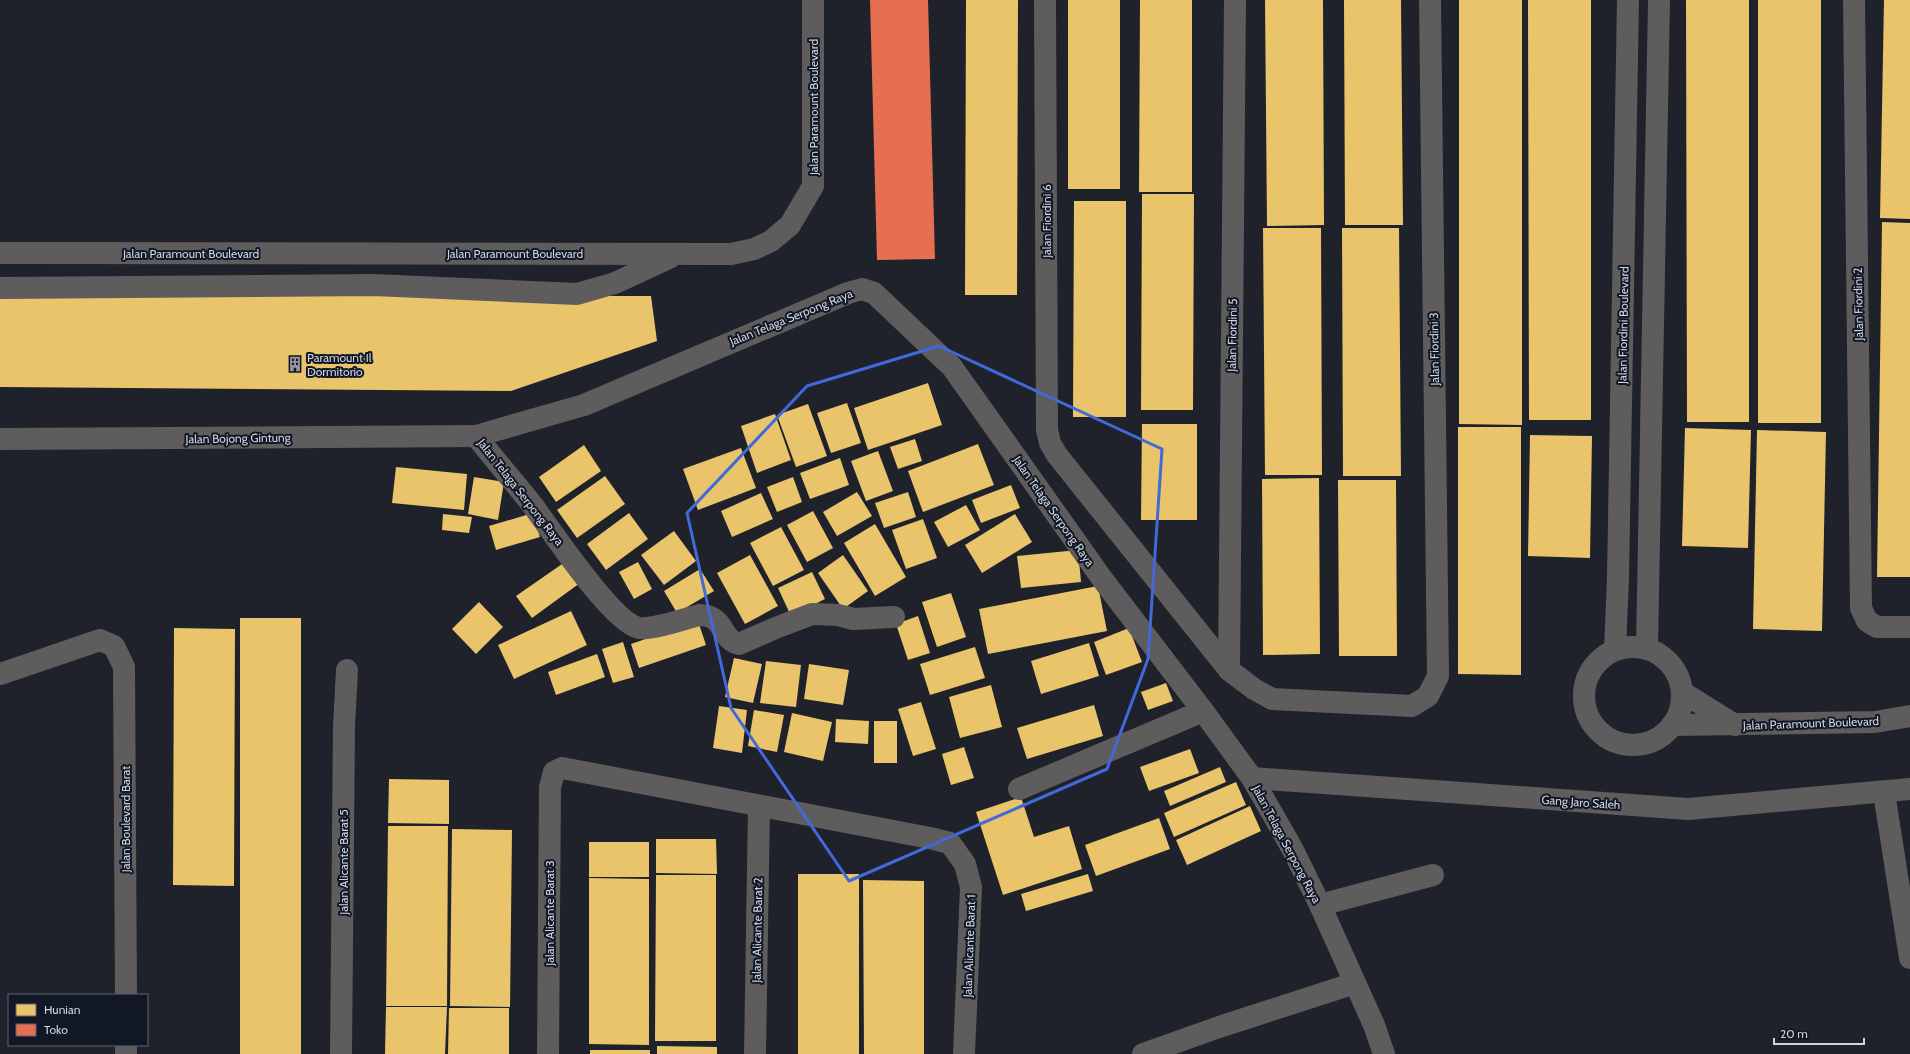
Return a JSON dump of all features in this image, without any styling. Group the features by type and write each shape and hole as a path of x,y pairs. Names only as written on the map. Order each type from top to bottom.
{"street":[{"name":"Jalan Paramount Boulevard","path":"0,253 731,254 754,249 771,241 790,225 813,186 813,0"},
{"name":"Jalan Fiordini 6","path":"1045,0 1047,430 1050,442 1057,455 1229,670"},
{"name":"Jalan Fiordini 5","path":"1229,670 1235,0"},
{"name":"Jalan Fiordini 3","path":"1229,670 1254,689 1272,699 1412,706 1428,696 1438,676 1430,0"},
{"name":"Jalan Fiordini Boulevard","path":"1615,650 1618,578 1628,0"},
{"path":"1646,648 1659,0"},
{"name":"Jalan Fiordini 2","path":"1854,0 1861,608 1867,621 1877,627 1910,627"},
{"path":"0,288 374,285 576,294 615,283 678,254"},
{"name":"Jalan Telaga Serpong Raya","path":"894,617 853,619 838,615 812,614 739,644 734,643 714,617 706,615 699,615 650,627 640,628 630,624 602,598 533,506 476,436 584,405 848,293 862,289 874,293 952,367 1103,580 1252,778 1293,850 1320,905 1374,1025 1384,1054"},
{"name":"Jalan Bojong Gintung","path":"0,439 476,436"},
{"name":"Jalan Boulevard Barat","path":"0,674 100,640 114,646 124,667 126,994"},
{"path":"1631,646 1646,648 1664,658 1676,673 1682,692 1679,711 1672,725 1662,736 1649,742 1634,745 1618,743 1605,736 1594,726 1586,712 1583,698 1585,683 1591,669 1602,658 1615,650 1631,646"},
{"name":"Jalan Alicante Barat 5","path":"341,1054 344,726 347,670"},
{"name":"Jalan Paramount Boulevard","path":"1682,692 1735,725"},
{"path":"1020,789 1203,711"},
{"name":"Jalan Paramount Boulevard","path":"1672,725 1875,722 1910,716"},
{"name":"Jalan Alicante Barat 3","path":"548,1054 550,787 554,772 562,768 759,806"},
{"name":"Gang Jaro Saleh","path":"1252,778 1688,809 1910,789"},
{"path":"1884,792 1910,958"},
{"name":"Jalan Alicante Barat 1","path":"759,806 950,843 965,864 971,887 964,1054"},
{"name":"Jalan Alicante Barat 2","path":"755,1054 759,806"},
{"path":"1320,905 1433,875"},
{"path":"1143,1054 1219,1027 1355,983"}],"highlighted area":[{"path":"939,346 1162,449 1148,659 1107,769 849,881 731,708 687,513 807,386"}],"building: Hunian":[{"path":"966,0 1018,0 1017,295 965,295"},
{"path":"1068,0 1120,0 1120,189 1068,189"},
{"path":"1140,0 1192,0 1192,192 1139,192"},
{"path":"1265,0 1323,0 1324,225 1267,226"},
{"path":"1344,0 1401,0 1403,225 1345,225"},
{"path":"1459,0 1522,0 1522,425 1459,424"},
{"path":"1528,0 1591,0 1591,420 1529,420"},
{"path":"1686,0 1749,0 1749,422 1687,422"},
{"path":"1758,0 1821,0 1821,423 1758,423"},
{"path":"1884,0 1910,0 1910,219 1880,218"},
{"path":"1142,194 1194,194 1193,410 1141,410"},
{"path":"1074,201 1126,201 1126,417 1073,417"},
{"path":"1882,222 1910,223 1910,577 1877,577"},
{"path":"1263,228 1321,228 1322,475 1265,475"},
{"path":"1342,228 1399,228 1401,476 1343,476"},
{"name":"Paramount Il Dormitorio","path":"0,296 651,296 657,341 511,391 0,387"},
{"path":"928,383 942,425 868,450 854,408"},
{"path":"847,403 861,443 831,453 817,413"},
{"path":"808,404 827,456 796,467 777,415"},
{"path":"775,414 791,460 757,473 741,426"},
{"path":"1142,424 1197,424 1197,520 1141,520"},
{"path":"1458,427 1521,427 1521,675 1458,674"},
{"path":"1685,428 1751,430 1748,548 1682,546"},
{"path":"1757,430 1826,432 1822,631 1753,629"},
{"path":"1530,435 1592,436 1590,558 1528,556"},
{"path":"915,439 922,461 898,469 890,447"},
{"path":"978,444 994,485 923,512 908,471"},
{"path":"584,445 601,471 556,502 539,477"},
{"path":"741,448 756,488 698,510 683,469"},
{"path":"878,451 893,491 866,501 851,461"},
{"path":"840,458 849,485 810,499 800,473"},
{"path":"396,467 467,474 464,510 392,503"},
{"path":"605,476 625,504 577,538 557,510"},
{"path":"474,477 504,482 498,520 468,514"},
{"path":"793,477 802,502 777,512 767,487"},
{"path":"1319,478 1320,654 1263,655 1262,479"},
{"path":"1338,480 1396,480 1397,656 1339,656"},
{"path":"1011,485 1020,508 981,523 972,500"},
{"path":"857,492 872,516 837,536 823,512"},
{"path":"908,492 916,517 884,528 875,503"},
{"path":"761,493 773,519 732,537 721,511"},
{"path":"966,505 980,530 948,547 934,522"},
{"path":"813,511 833,548 807,562 787,525"},
{"path":"533,513 540,537 496,550 489,526"},
{"path":"629,513 648,539 606,570 587,544"},
{"path":"443,514 472,517 469,533 442,530"},
{"path":"1015,514 1032,542 982,573 965,545"},
{"path":"923,519 937,558 906,569 892,530"},
{"path":"875,524 906,577 875,596 844,543"},
{"path":"781,527 804,570 773,586 750,543"},
{"path":"674,531 696,561 664,585 641,555"},
{"path":"1078,550 1081,582 1021,588 1017,556"},
{"path":"750,555 778,606 745,624 717,573"},
{"path":"843,555 868,591 843,609 818,573"},
{"path":"565,562 580,583 532,618 516,596"},
{"path":"638,562 652,589 634,599 619,572"},
{"path":"700,569 714,591 677,613 664,591"},
{"path":"812,572 825,599 791,616 778,588"},
{"path":"1098,586 1107,631 988,654 979,609"},
{"path":"951,593 966,637 937,647 922,602"},
{"path":"479,602 503,627 476,654 452,629"},
{"path":"571,611 587,645 514,679 498,645"},
{"path":"918,616 930,653 908,660 896,624"},
{"path":"240,618 301,618 301,1054 240,1054"},
{"path":"698,621 706,645 639,668 631,644"},
{"path":"174,628 235,629 234,886 173,885"},
{"path":"1129,628 1142,662 1106,675 1094,642"},
{"path":"623,642 634,677 613,683 602,649"},
{"path":"1089,643 1099,676 1041,694 1031,661"},
{"path":"975,647 985,678 930,695 920,664"},
{"path":"597,654 605,677 556,695 548,672"},
{"path":"734,658 762,664 753,703 725,697"},
{"path":"766,661 801,665 796,707 760,703"},
{"path":"809,664 849,670 843,705 804,699"},
{"path":"1166,683 1173,701 1148,710 1141,692"},
{"path":"991,685 1002,727 960,738 949,697"},
{"path":"921,702 936,749 913,756 898,709"},
{"path":"1094,705 1103,736 1027,759 1017,728"},
{"path":"719,706 747,710 742,753 713,748"},
{"path":"754,710 784,715 777,752 748,746"},
{"path":"792,713 832,722 823,761 784,752"},
{"path":"836,719 869,721 868,744 835,742"},
{"path":"874,721 897,721 897,763 874,763"},
{"path":"964,747 974,778 951,785 942,754"},
{"path":"1190,749 1199,773 1149,791 1140,767"},
{"path":"1220,767 1226,782 1170,806 1164,791"},
{"path":"389,779 449,780 449,824 388,823"},
{"path":"1236,782 1246,805 1174,837 1164,813"},
{"path":"1021,797 1034,837 1069,826 1082,869 1003,895 976,812"},
{"path":"1250,806 1261,831 1187,865 1176,840"},
{"path":"1159,818 1170,849 1096,876 1085,845"},
{"path":"388,826 448,826 447,1006 386,1006"},
{"path":"452,829 512,830 510,1007 450,1006"},
{"path":"656,839 716,839 717,874 656,873"},
{"path":"589,842 649,842 649,877 589,877"},
{"path":"798,874 859,874 859,1054 798,1054"},
{"path":"1088,874 1093,891 1026,911 1021,894"},
{"path":"656,875 716,875 716,1041 655,1041"},
{"path":"589,878 649,879 649,1045 589,1044"},
{"path":"863,880 924,881 924,1054 864,1054"},
{"path":"386,1007 447,1007 445,1054 385,1054"},
{"path":"449,1008 509,1008 509,1054 448,1054"},
{"path":"657,1046 717,1047 717,1054 657,1054"},
{"path":"590,1050 650,1050 650,1054 590,1054"}],"building: Toko":[{"path":"870,0 928,0 935,259 877,260"}],"place":[{"name":"Paramount Il Dormitorio","path":"295,364"}]}
